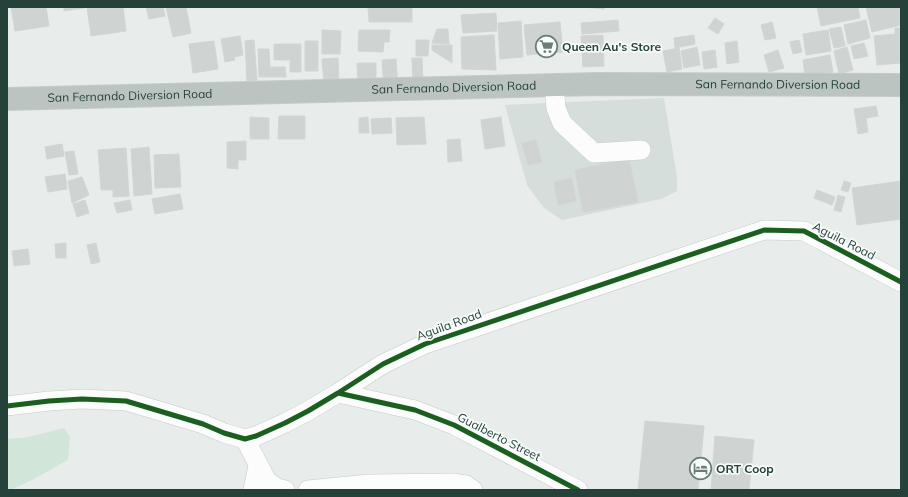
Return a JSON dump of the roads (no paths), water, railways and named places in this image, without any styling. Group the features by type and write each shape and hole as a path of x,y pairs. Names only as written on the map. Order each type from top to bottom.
{"highway":[{"name":"San Fernando Diversion Road","path":"7,99 554,85 901,85"}],"street":[{"path":"554,85 556,108 562,123 594,153 641,150"},
{"name":"Aguila Road","path":"245,439 256,436 308,411 383,364 425,344 764,230 804,232 901,282"},
{"name":"Gualberto Street","path":"338,393 415,410 454,425 578,490"},
{"path":"7,406 82,399 126,401 203,424 224,433 245,439 267,481 277,488 285,490"},
{"path":"253,490 258,466"},
{"path":"308,490 369,484 452,483 466,485 473,490"}],"place":[{"name":"Queen Au's Store","path":"547,47"},
{"name":"ORT Coop","path":"700,469"}]}
